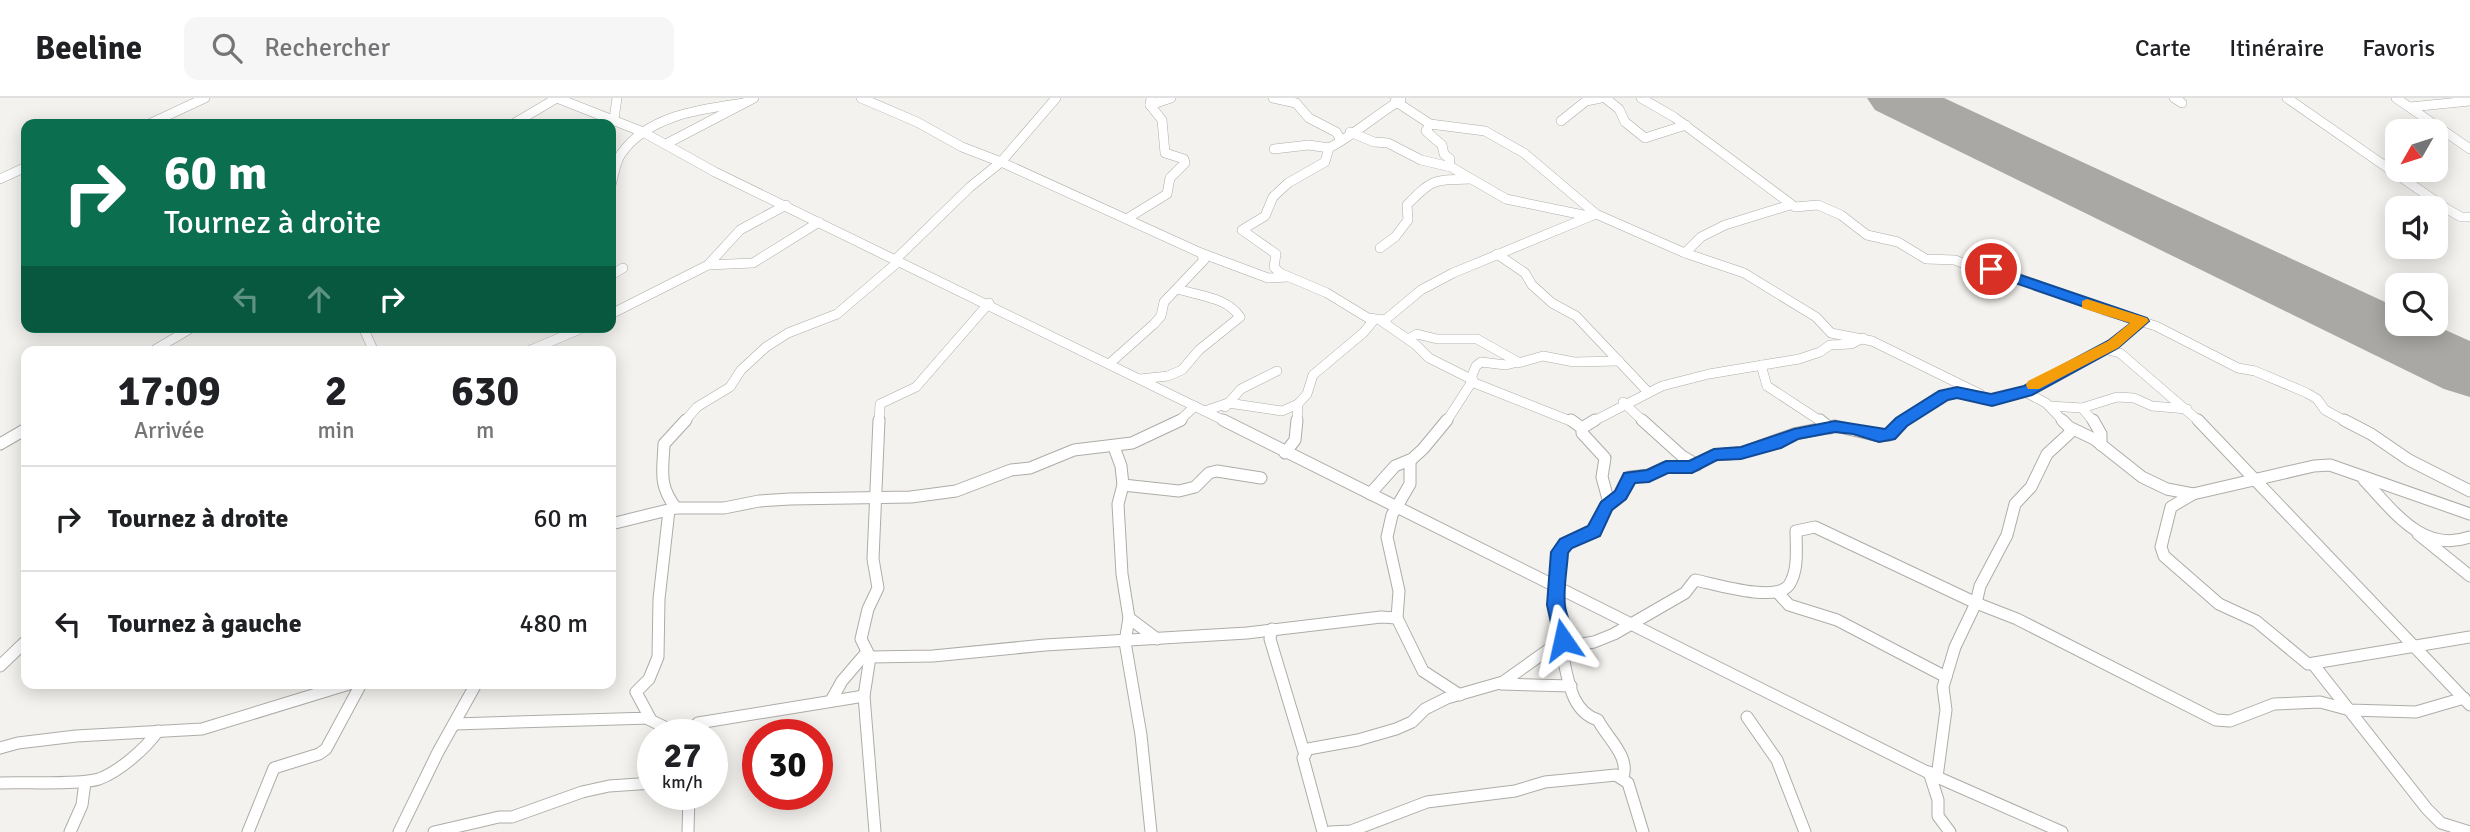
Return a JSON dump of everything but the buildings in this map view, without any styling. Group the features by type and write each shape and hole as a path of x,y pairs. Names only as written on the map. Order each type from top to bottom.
{"street":[{"path":"160,119 205,98"},
{"path":"521,119 557,98 582,102 614,119 617,98"},
{"path":"666,144 754,98"},
{"path":"861,98 898,116 917,121 962,147 1021,169 1201,253 1268,278 1291,277"},
{"path":"648,719 650,714 644,710 636,692 649,679 658,657 659,599 673,509 665,494 662,447 697,407 730,387 741,370 766,347 788,333 820,323 836,314 897,261 970,187 1001,162 1056,98"},
{"path":"1128,218 1167,194 1170,178 1185,163 1184,159 1165,153 1162,120 1150,102 1171,98"},
{"path":"1273,98 1290,99 1314,122 1340,137"},
{"path":"1561,121 1586,101 1603,98 1619,109 1625,122 1645,138 1685,125"},
{"path":"1641,98 1685,125 1790,205 1798,208 1818,205 1851,222 1867,235 1898,242 1920,257 1955,260 1971,267 1997,270 2176,334 2238,368 2261,374 2313,396 2325,410 2371,434 2409,460 2470,491"},
{"path":"2287,98 2448,209 2470,218"},
{"path":"2396,98 2470,149"},
{"path":"2410,107 2470,101"},
{"path":"1582,428 1549,409 1534,406 1472,380 1429,358 1408,339 1377,320 1274,267 1276,254 1242,230 1265,216 1270,200 1279,191 1298,176 1325,162 1329,148 1340,137 1355,133 1374,116 1398,102 1430,124 1478,128 1524,153 1593,215"},
{"path":"616,170 621,154 643,132 671,119 744,103"},
{"path":"616,120 715,172 989,303 1933,775 2062,832"},
{"path":"1430,124 1426,131 1442,145 1443,153 1450,159 1449,166"},
{"path":"1355,133 1374,142 1388,143 1421,160 1449,166 1506,199 1593,215 1744,273 1816,317 1831,333 1842,337 1863,338 1992,400"},
{"path":"1274,149 1309,145 1329,148"},
{"path":"0,179 21,169"},
{"path":"1380,248 1395,237 1408,220 1407,205 1426,185 1435,180 1471,179"},
{"path":"616,311 708,265 740,230 786,205"},
{"path":"1689,251 1693,243 1710,231 1778,206 1790,205"},
{"path":"616,524 673,509 724,508 790,499 876,499 956,491 1010,470 1030,468 1074,450 1114,447 1170,426 1200,409 1228,403 1282,411 1298,404 1307,394 1316,371 1377,320 1388,318 1421,290 1453,272 1593,215"},
{"path":"708,265 753,263 819,222"},
{"path":"1109,364 1161,316 1164,302 1204,260 1201,253"},
{"path":"1497,254 1525,273 1532,285 1552,303 1576,316 1648,392"},
{"path":"616,272 623,268"},
{"path":"1140,379 1168,376 1182,370 1199,349 1240,317 1229,305 1178,289"},
{"path":"875,832 864,696 868,655 860,639 868,609 878,588 873,559 881,403 916,387 989,303"},
{"path":"1623,777 1626,768 1621,752 1604,735 1598,720 1581,713 1571,685 1562,648 1563,629 1557,613 1556,586 1560,552 1566,544 1594,531 1609,503 1621,495 1630,477 1649,475 1666,467 1696,465 1714,455 1741,453 1794,434 1830,428 1844,426 1879,436 1889,435 1902,422 1945,395 1957,393 1992,400 2014,392 2026,391 2112,349 2142,321"},
{"path":"161,346 183,333"},
{"path":"541,346 571,333"},
{"path":"1408,339 1418,334 1437,340 1469,338 1487,344 1518,363"},
{"path":"1582,428 1623,402 1678,380 1698,380 1709,374 1799,359 1822,351 1830,345 1851,344 1863,338"},
{"path":"1583,360 1601,342"},
{"path":"1460,695 1433,682 1417,667 1396,618 1399,609 1398,581 1388,547 1388,532 1395,507 1409,486 1407,467 1410,461 1455,411 1461,395 1472,380 1476,366 1488,356 1487,344"},
{"path":"2112,349 2187,409 2467,702"},
{"path":"1481,362 1506,365 1544,356 1574,362 1619,361"},
{"path":"1761,365 1767,386 1796,407 1816,416 1830,428"},
{"path":"1221,419 1228,403 1241,389 1277,371"},
{"path":"2026,391 2050,406 2073,430 2101,445 2129,468 2155,484 2193,494"},
{"path":"2050,406 2082,408 2117,397 2134,398 2152,406 2187,409"},
{"path":"1623,402 1682,456 1696,465"},
{"path":"1285,453 1295,440 1298,404"},
{"path":"2082,408 2099,428 2103,438 2101,445"},
{"path":"1582,428 1582,433 1605,458 1602,477 1609,503"},
{"path":"1950,832 1938,816 1933,775 1946,710 1943,687 1955,646 1976,603 1980,586 2007,535 2015,504 2031,487 2046,454 2073,430"},
{"path":"0,444 21,432"},
{"path":"1114,447 1121,466 1123,485 1118,504 1129,618 1125,642 1141,735 1151,832"},
{"path":"1370,494 1383,483 1396,465 1410,461"},
{"path":"2470,514 2325,465 2193,494 2171,507 2161,547 2164,556 2219,604 2256,621 2308,664 2470,638"},
{"path":"1123,485 1186,490 1195,487 1215,471 1261,478"},
{"path":"2361,477 2417,533 2470,576"},
{"path":"655,512 665,494"},
{"path":"1498,684 1548,650 1594,642 1614,634 1629,623 1671,602 1699,579 1715,586 1778,593 1789,585 1796,564 1796,531 1815,527 1976,603 2017,619 2216,720 2230,721 2274,704 2320,702 2350,710 2416,712 2467,702"},
{"path":"2417,533 2451,541 2462,541 2470,537"},
{"path":"1778,593 1789,605 1857,629 1946,677"},
{"path":"832,699 842,681 868,655 933,656 1045,645 1255,632 1271,634 1381,617 1396,618"},
{"path":"1129,618 1157,639"},
{"path":"1271,634 1323,832"},
{"path":"0,666 21,646"},
{"path":"2313,664 2444,827 2470,832"},
{"path":"1304,752 1396,729 1412,722 1425,709 1447,698 1498,684 1571,685"},
{"path":"3,745 76,736 202,729 333,689"},
{"path":"248,832 257,821 266,781 274,768 319,754 326,749 358,689"},
{"path":"399,832 472,689"},
{"path":"720,719 864,696"},
{"path":"1747,717 1777,760 1805,832"},
{"path":"455,724 637,719"},
{"path":"0,783 85,782 112,773 151,741 158,731"},
{"path":"1331,832 1351,831 1427,802 1515,791 1545,782 1616,775 1623,777 1628,783 1643,832"},
{"path":"70,832 82,805 85,782"},
{"path":"434,832 499,817 512,817 582,792 637,784"},
{"path":"688,832 689,810"}],"runway":[{"path":"1896,98 2470,371"}],"slow traffic":[{"path":"2033,385 2113,345 2142,321 2087,304"}],"route":[{"path":"1563,640 1563,629 1556,605 1557,563 1560,552 1566,544 1594,531 1606,506 1621,495 1630,477 1649,475 1666,467 1692,467 1702,464 1714,455 1741,453 1794,434 1835,426 1879,436 1889,435 1918,410 1950,393 1992,400 2014,392 2026,391 2113,345 2142,321 2109,312 1991,269"}]}
